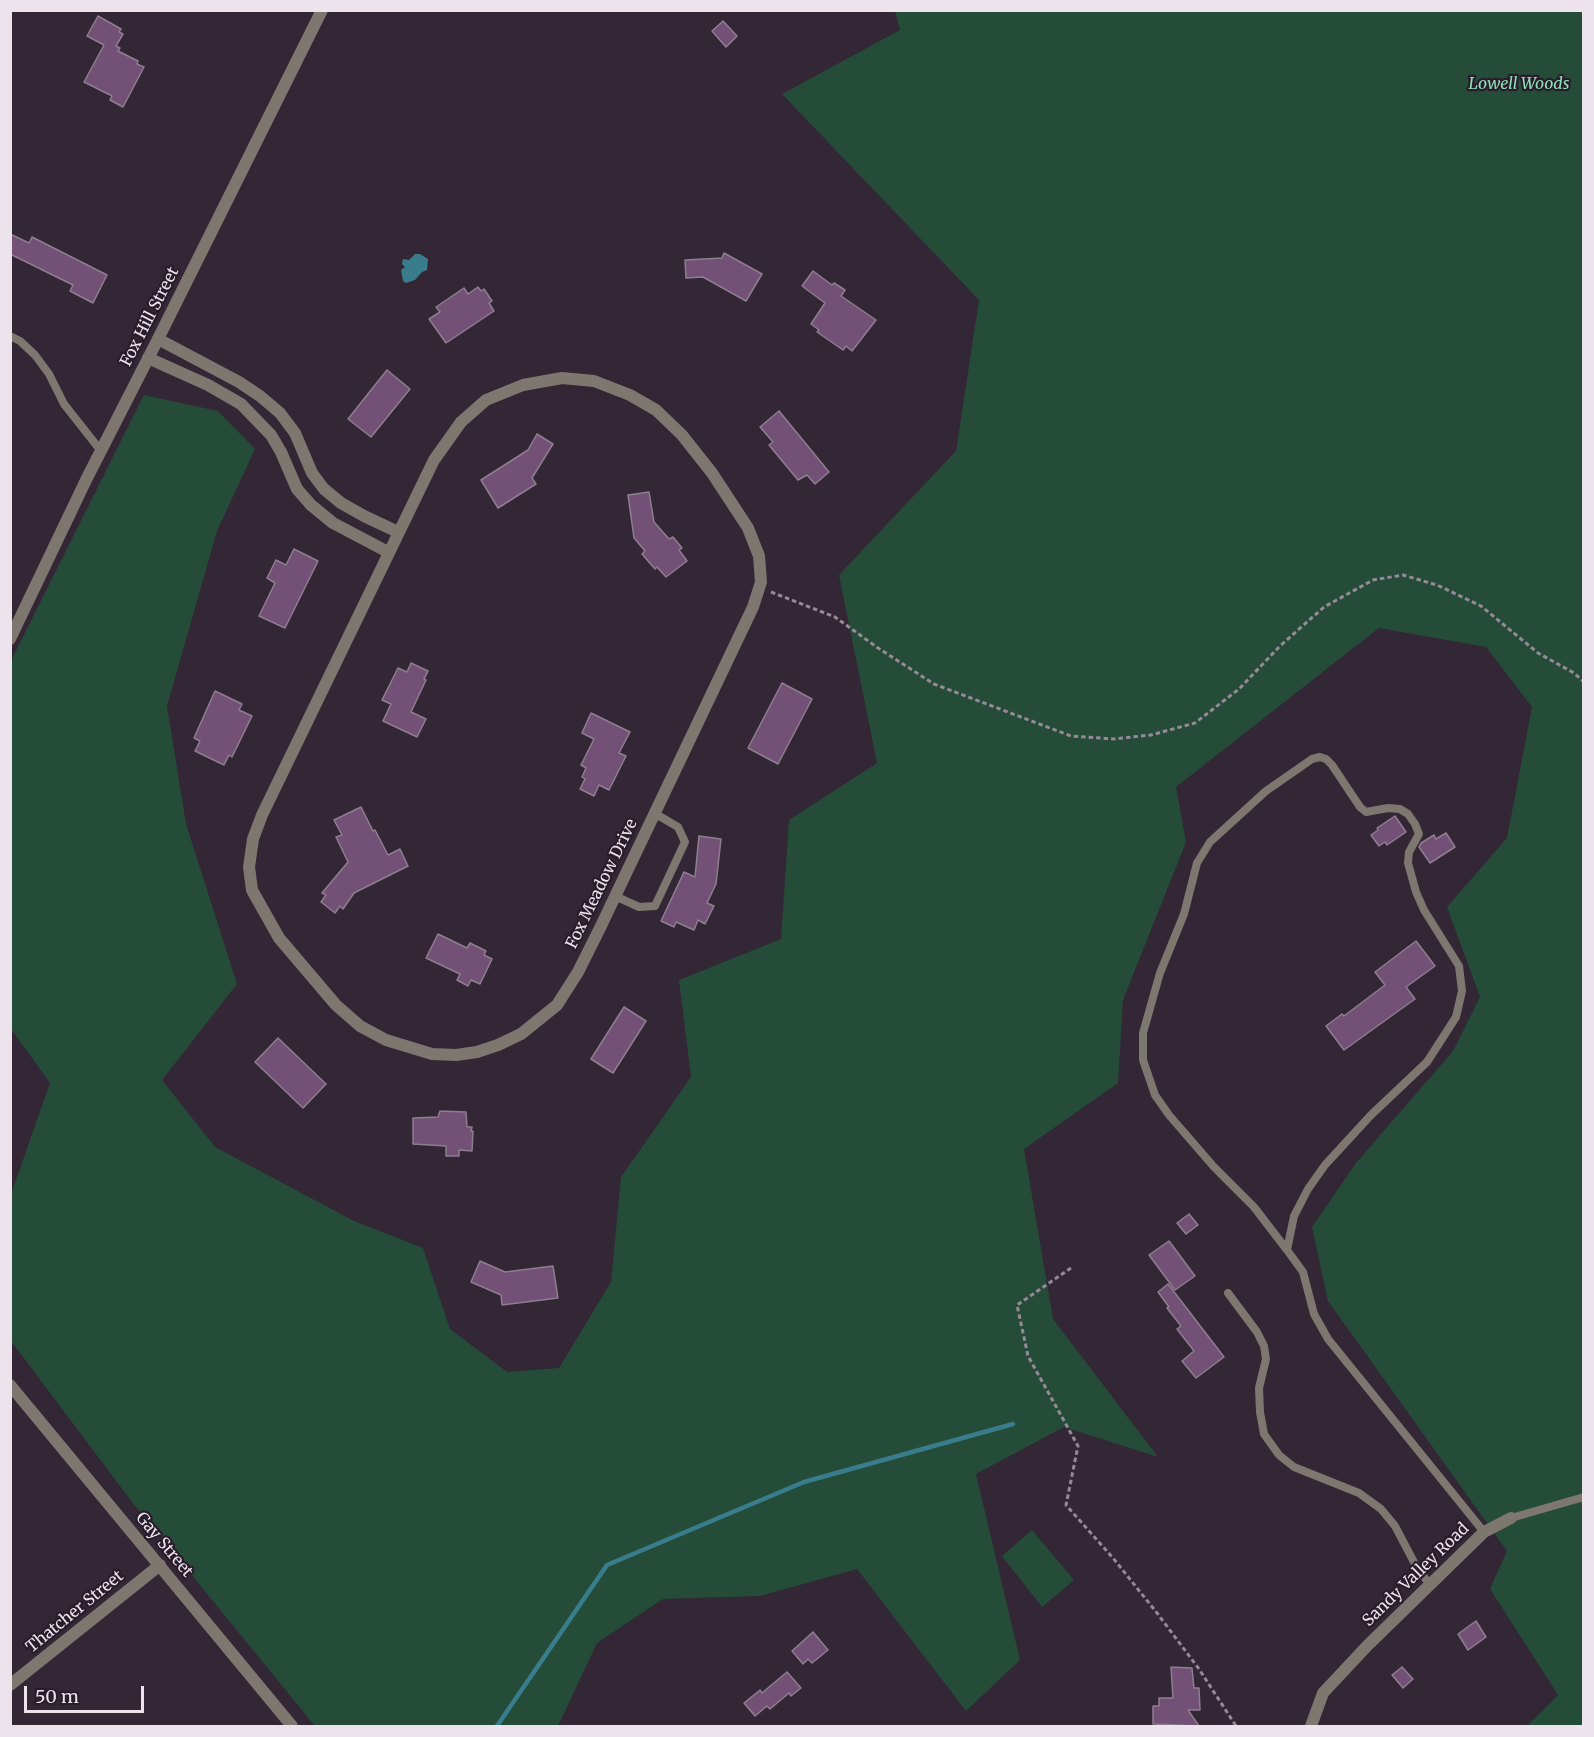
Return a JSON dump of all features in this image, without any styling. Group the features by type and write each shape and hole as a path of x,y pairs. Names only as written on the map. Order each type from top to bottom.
{"street":[{"name":"Fox Hill Street","path":"10,639 100,451 322,10"},
{"path":"158,339 239,382 260,396 280,413 295,433 312,474 324,489 356,512 398,532"},
{"path":"148,358 208,385 241,404 271,435 297,489 311,505 333,523 388,552"},
{"name":"Fox Meadow Drive","path":"562,378 594,381 630,395 656,410 682,435 729,497 748,528 759,556 759,588 753,607 578,972 557,1005 521,1034 477,1052 456,1055 432,1054 386,1040 360,1026 336,1005 279,938 252,890 249,867 253,839 262,815 388,552 434,460 461,422 486,400 523,385 562,378"},
{"name":"Gay Street","path":"10,1385 292,1726"},
{"name":"Sandy Valley Road","path":"1311,1726 1323,1693 1367,1646 1484,1532 1511,1518"},
{"name":"Thatcher Street","path":"10,1685 160,1565"}],"lane":[{"path":"10,336 20,341 35,355 49,374 64,404 100,451"},
{"path":"1287,1250 1294,1216 1308,1189 1325,1165 1371,1115 1427,1062 1456,1017 1462,991 1459,966 1424,910 1416,892 1408,863 1408,852 1419,834 1415,824 1408,814 1400,809 1388,808 1366,812 1360,807 1332,765 1320,757 1312,759 1266,791 1210,842 1197,863 1184,914 1160,973 1143,1033 1143,1060 1155,1095 1164,1108 1214,1167 1254,1207 1303,1272 1314,1314 1328,1340 1484,1532"},
{"path":"615,896 639,907 655,906 685,842 678,827 654,813"},
{"path":"1228,1293 1257,1332 1264,1346 1266,1359 1259,1388 1264,1434 1279,1455 1294,1467 1359,1493 1381,1509 1395,1526 1416,1566 1430,1585"},
{"name":"Sandy Valley Road","path":"1511,1518 1584,1497"}],"path":[{"path":"759,588 835,617 934,684 1071,736 1113,739 1151,735 1195,723 1239,688 1280,646 1324,607 1373,580 1403,575 1437,585 1481,606 1538,653 1574,673 1584,682"},
{"path":"1071,1268 1017,1305 1028,1356 1078,1446 1066,1506 1113,1558 1157,1613 1236,1726"}],"green space":[{"name":"Lowell Woods","path":"895,11 1583,11 1583,1726 1527,1726 1558,1695 1490,1589 1507,1551 1328,1301 1312,1227 1356,1163 1453,1051 1480,997 1447,907 1507,838 1532,707 1486,647 1379,628 1176,787 1186,842 1123,1000 1118,1083 1024,1149 1053,1319 1158,1457 1064,1427 976,1474 1020,1660 966,1711 857,1569 760,1596 663,1599 597,1643 558,1726 315,1726 132,1502 11,1341 11,1194 50,1083 11,1029 10,663 144,395 218,411 255,449 217,531 167,706 186,824 237,984 162,1080 215,1147 354,1221 423,1248 450,1329 507,1372 559,1368 611,1282 621,1177 691,1077 679,980 781,939 789,820 877,763 839,575 956,451 979,300 782,94 900,30"},
{"path":"1032,1530 1074,1580 1042,1607 1002,1556"}],"water":[{"path":"415,254 428,259 427,270 415,280 406,283 403,281 401,270 405,267 402,264 403,259 409,260"}],"building":[{"path":"98,16 121,29 119,32 123,34 116,46 120,48 118,51 138,61 137,64 144,67 123,107 110,100 112,96 84,82 104,45 87,36"},
{"path":"723,21 737,36 726,47 712,31"},
{"path":"10,234 29,243 32,237 107,275 93,303 70,291 73,285 10,254"},
{"path":"724,253 762,274 746,301 703,277 686,278 685,260 722,258"},
{"path":"813,271 832,285 834,283 845,290 841,296 876,320 852,351 846,346 843,350 817,332 819,330 811,324 825,303 802,286"},
{"path":"478,287 481,291 484,289 492,301 489,303 494,311 446,343 429,319 440,312 436,307 464,288 468,294"},
{"path":"387,370 410,389 371,437 348,419"},
{"path":"779,411 829,472 815,484 807,475 798,480 769,445 773,442 760,427"},
{"path":"537,434 553,444 532,478 536,484 498,508 481,480 528,450"},
{"path":"649,492 654,522 669,539 673,537 682,548 679,550 687,561 666,577 657,567 655,569 642,554 645,551 634,538 628,495"},
{"path":"294,549 318,561 285,628 259,616 275,583 267,578 276,560 286,565"},
{"path":"411,663 428,671 411,712 426,719 417,737 383,721 391,704 382,700 398,668 407,672"},
{"path":"782,683 812,699 778,764 748,748"},
{"path":"215,691 242,704 239,710 252,716 232,757 229,755 224,765 195,751 200,741 194,738"},
{"path":"591,713 630,732 619,753 626,756 609,790 599,785 594,796 580,789 585,779 582,777 586,768 581,765 594,739 582,733"},
{"path":"361,807 388,855 400,849 408,866 354,893 343,909 340,906 335,913 321,902 326,895 322,893 348,862 336,837 342,835 334,820"},
{"path":"1395,816 1406,832 1387,845 1385,842 1379,846 1371,835"},
{"path":"1446,833 1455,847 1430,863 1419,847 1421,843 1434,835 1436,839"},
{"path":"699,836 721,839 716,884 707,903 714,906 705,924 698,920 694,930 676,922 674,927 661,921 684,872 695,877"},
{"path":"438,934 467,948 470,943 486,951 484,955 492,959 480,984 471,980 468,986 457,980 460,974 426,958"},
{"path":"1416,941 1435,966 1406,987 1415,999 1344,1050 1326,1026 1342,1014 1344,1016 1385,985 1375,972"},
{"path":"624,1007 646,1021 613,1073 591,1059"},
{"path":"278,1038 326,1084 303,1108 255,1062"},
{"path":"440,1111 466,1112 467,1127 472,1127 471,1131 473,1131 472,1151 459,1150 459,1156 446,1156 446,1146 413,1144 413,1118 438,1117"},
{"path":"1189,1214 1198,1225 1186,1234 1177,1223"},
{"path":"1169,1241 1195,1276 1175,1290 1149,1255"},
{"path":"480,1261 505,1272 553,1266 558,1298 502,1305 501,1295 471,1282"},
{"path":"1168,1284 1224,1357 1196,1378 1182,1361 1194,1351 1177,1329 1181,1326 1158,1292"},
{"path":"1476,1621 1486,1637 1468,1650 1458,1634"},
{"path":"813,1632 828,1650 812,1663 808,1659 803,1664 792,1651"},
{"path":"1171,1667 1192,1668 1194,1688 1199,1688 1200,1710 1188,1710 1199,1726 1153,1724 1153,1706 1159,1706 1159,1698 1173,1698"},
{"path":"1402,1667 1413,1679 1403,1688 1392,1675"},
{"path":"787,1672 801,1688 791,1696 789,1693 770,1709 767,1706 755,1716 744,1703 760,1690 762,1693"}],"waterway":[{"path":"497,1726 607,1565 804,1482 1013,1424"}]}
